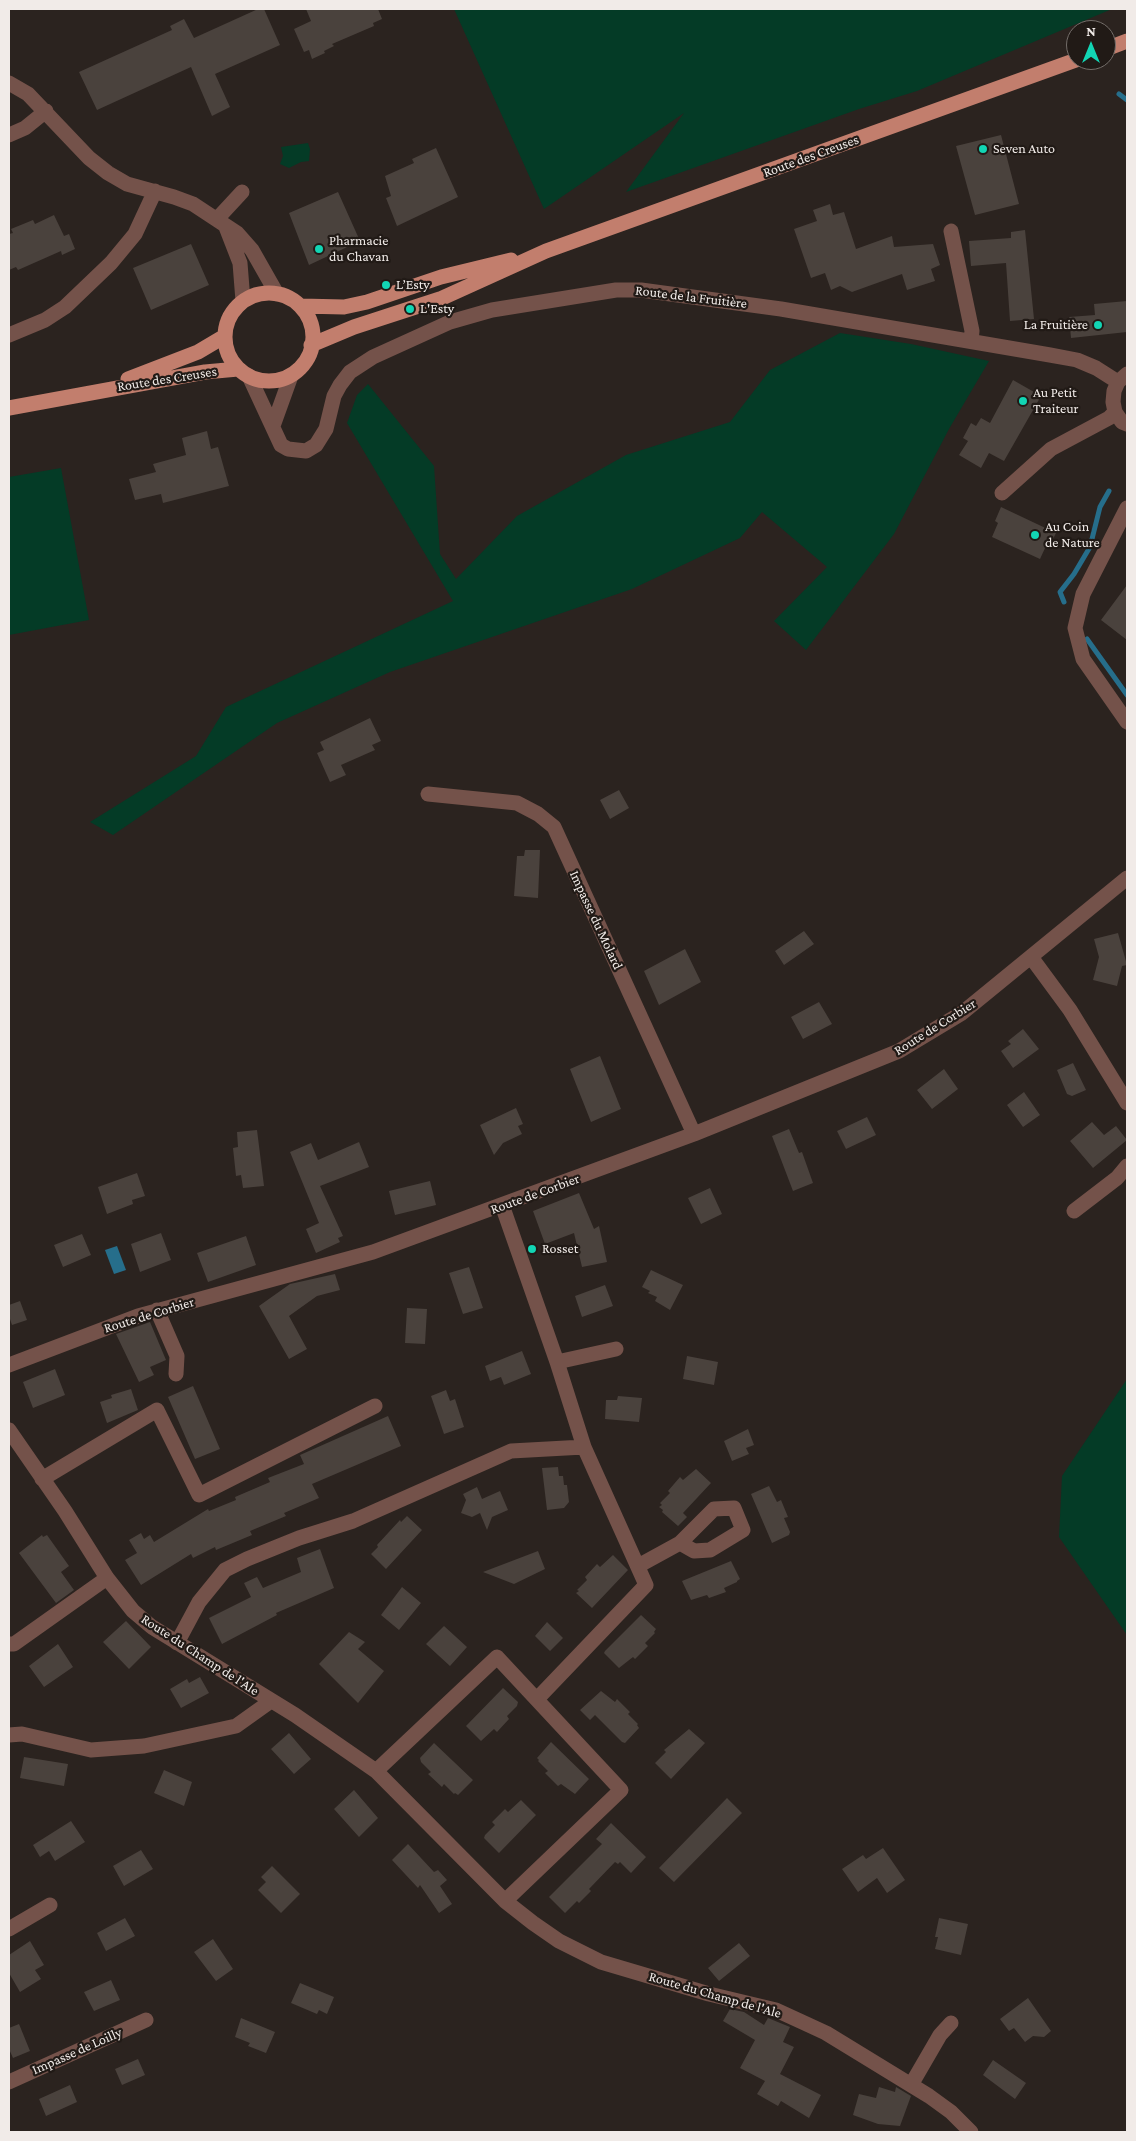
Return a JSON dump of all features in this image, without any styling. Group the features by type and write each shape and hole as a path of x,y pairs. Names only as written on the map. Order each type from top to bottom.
{"main road":[{"name":"Route des Creuses","path":"311,345 347,330 440,299 546,251 1066,64"},
{"name":"Route des Creuses","path":"277,294 285,296 301,306 344,307 367,302 441,277 546,251"},
{"path":"225,336 228,322 234,310 244,301 257,295 277,294"},
{"path":"291,376 309,356 311,345 312,327 301,306"},
{"name":"Route des Creuses","path":"96,391 198,352 225,336 226,348 231,359 244,372 261,380 274,381 291,376"},
{"name":"Route des Creuses","path":"9,408 205,372 244,372"}],"street":[{"path":"9,83 28,94 89,158 108,173 127,184 193,204 237,233 252,250 277,294"},
{"path":"9,135 25,128 46,111"},
{"path":"9,335 45,320 65,306 111,263 135,234 154,191"},
{"path":"221,222 242,192"},
{"path":"221,222 240,263 244,301"},
{"path":"951,231 972,331 971,341"},
{"name":"Route de la Fruitière","path":"244,372 281,444 288,449 306,451 316,445 326,429 334,396 340,385 350,372 373,357 450,322 492,310 616,290 662,292 971,341 1077,360 1123,378"},
{"path":"273,426 291,376"},
{"path":"1123,378 1114,391 1113,402 1115,412 1122,422 1127,424"},
{"path":"1002,493 1051,449 1109,418 1115,412"},
{"path":"1127,508 1083,594 1075,628 1083,659 1127,722"},
{"name":"Impasse du Molard","path":"428,794 517,803 538,814 554,828 694,1134"},
{"name":"Route de Corbier","path":"9,1365 157,1310 373,1252 694,1134 899,1051 962,1013 1127,878"},
{"path":"1031,957 1070,1010 1127,1103"},
{"path":"1074,1211 1117,1178 1127,1166"},
{"path":"502,1206 558,1362 584,1447 646,1585 537,1699"},
{"path":"157,1310 177,1356 176,1374"},
{"path":"558,1362 616,1349"},
{"path":"42,1478 157,1410 200,1495 375,1406"},
{"name":"Route du Champ de l'Ale","path":"9,1430 106,1578 133,1611 152,1627 295,1715 376,1771 505,1901 559,1941 588,1956 630,1971 700,1992 780,2012 826,2033 951,2112 971,2132"},
{"path":"177,1643 199,1602 225,1570 247,1559 299,1538 353,1521 512,1451 584,1447"},
{"path":"638,1566 680,1543"},
{"path":"9,1644 14,1644 106,1578"},
{"path":"376,1771 497,1657 621,1790 505,1901"},
{"path":"9,1735 22,1734 92,1750 144,1746 236,1726 271,1701"},
{"path":"9,1929 50,1905"},
{"name":"Impasse de Loilly","path":"9,2082 146,2020"},
{"path":"911,2085 940,2035 951,2023"}],"green space":[{"path":"454,9 1112,9 1086,20 1066,20 1066,28 917,91 859,109 626,192 684,113 544,209"},
{"path":"308,143 310,149 309,161 301,162 289,168 280,164 283,156 281,147"},
{"path":"840,333 911,344 989,361 949,429 894,534 806,650 774,621 827,567 762,512 740,538 632,589 390,672 277,723 113,835 90,822 196,756 226,707 453,601 347,423 357,395 368,384 434,466 440,554 456,579 517,516 626,455 730,422 770,370"},
{"path":"61,468 89,620 9,635 9,477"},
{"path":"1127,1379 1127,1635 1059,1537 1062,1476"}],"water":[{"path":"117,1246 126,1270 114,1274 105,1250"}],"building":[{"path":"258,9 264,9 280,45 215,74 230,107 212,116 191,67 97,110 79,72 172,30 170,26 184,19 194,38"},
{"path":"306,9 378,9 382,19 373,23 374,26 332,44 334,46 324,51 325,53 312,59 309,50 304,52 294,29 311,21"},
{"path":"1001,135 1019,204 975,215 956,146"},
{"path":"436,148 458,197 397,226 386,198 391,196 385,176 414,163 412,159"},
{"path":"338,192 360,241 309,265 289,213"},
{"path":"830,204 833,215 844,212 856,249 892,236 894,247 933,244 940,265 931,269 935,281 907,290 902,274 852,292 840,286 831,290 825,273 811,278 794,229 817,221 813,210"},
{"path":"54,215 64,236 69,234 75,249 62,255 61,251 18,270 16,267 9,270 9,234 13,233 11,229 33,220 35,224"},
{"path":"1025,230 1034,319 1010,321 1006,263 971,266 969,241 1011,238 1011,232"},
{"path":"191,244 209,285 151,310 133,268"},
{"name":"La Fruitière","path":"1127,301 1127,332 1071,338 1069,317 1095,315 1094,304"},
{"path":"1013,380 1041,396 1004,461 989,453 981,468 959,455 968,441 963,438 971,423 976,426 981,418 990,423"},
{"path":"207,431 211,449 218,447 229,486 163,503 161,494 135,500 129,479 156,472 153,464 186,455 182,438"},
{"path":"1001,507 1056,533 1049,547 1046,546 1040,559 992,537 998,523 995,521"},
{"path":"1127,585 1127,640 1101,620"},
{"path":"370,718 381,741 372,745 375,750 341,765 346,775 330,782 317,753 324,750 320,742"},
{"path":"619,790 629,808 610,819 600,800"},
{"path":"525,850 540,850 538,898 514,896 517,856 524,856"},
{"path":"804,931 814,944 784,965 775,951"},
{"path":"1118,933 1127,965 1122,966 1117,986 1093,980 1099,957 1094,939"},
{"path":"685,949 701,982 659,1005 644,971"},
{"path":"819,1002 832,1024 803,1039 791,1017"},
{"path":"1023,1029 1039,1049 1013,1068 1001,1051 1011,1044 1008,1041"},
{"path":"600,1056 621,1109 591,1122 570,1069"},
{"path":"1073,1063 1086,1090 1072,1096 1067,1094 1057,1070"},
{"path":"944,1069 958,1089 932,1109 917,1090"},
{"path":"1024,1092 1040,1115 1023,1127 1007,1105"},
{"path":"516,1108 523,1124 518,1126 522,1134 503,1143 494,1155 480,1125"},
{"path":"867,1117 876,1135 846,1149 837,1131"},
{"path":"1092,1122 1104,1135 1116,1126 1127,1140 1093,1168 1070,1141"},
{"path":"789,1129 799,1153 802,1152 813,1183 793,1191 772,1136"},
{"path":"257,1130 264,1186 243,1188 241,1175 236,1176 233,1148 238,1147 237,1132"},
{"path":"359,1142 369,1167 320,1186 343,1236 338,1238 340,1242 316,1253 306,1229 319,1223 290,1152 311,1143 318,1160"},
{"path":"137,1173 145,1196 132,1200 133,1204 107,1214 98,1187"},
{"path":"430,1181 436,1205 395,1215 389,1191"},
{"path":"710,1188 722,1214 701,1224 688,1198"},
{"path":"579,1193 594,1229 599,1226 607,1262 582,1267 574,1233 545,1244 533,1211"},
{"path":"161,1233 171,1260 140,1272 131,1244"},
{"path":"82,1234 91,1255 63,1267 54,1245"},
{"path":"246,1236 256,1265 208,1282 197,1253"},
{"path":"469,1267 483,1308 463,1314 449,1273"},
{"path":"651,1270 683,1285 670,1310 655,1301 657,1297 648,1293 650,1291 642,1287"},
{"path":"335,1274 340,1290 317,1296 289,1316 307,1349 289,1359 259,1306 290,1284"},
{"path":"605,1285 613,1306 582,1317 575,1296"},
{"path":"20,1301 27,1320 12,1325 9,1316 9,1305"},
{"path":"407,1308 427,1309 425,1344 405,1343"},
{"path":"150,1322 166,1360 150,1367 154,1375 139,1382 116,1334"},
{"path":"522,1351 531,1374 504,1385 501,1377 490,1381 485,1366"},
{"path":"687,1356 718,1362 714,1385 683,1379"},
{"path":"55,1369 65,1395 33,1408 23,1382"},
{"path":"193,1386 220,1449 195,1459 168,1397"},
{"path":"131,1389 138,1410 107,1423 100,1402 112,1398 111,1395"},
{"path":"446,1390 450,1401 455,1399 464,1427 444,1434 431,1396"},
{"path":"618,1396 642,1398 639,1422 605,1419 606,1400 617,1400"},
{"path":"388,1416 401,1446 312,1484 319,1498 284,1513 286,1516 250,1531 252,1535 216,1550 215,1547 193,1558 191,1554 141,1585 125,1560 137,1553 129,1540 141,1533 144,1539 150,1535 154,1542 208,1509 209,1511 236,1500 235,1497 270,1482 268,1478 304,1464 300,1455"},
{"path":"748,1429 754,1445 746,1448 749,1454 732,1461 724,1441"},
{"path":"558,1467 559,1476 563,1476 564,1485 567,1485 569,1502 564,1508 547,1510 542,1468"},
{"path":"696,1469 711,1483 683,1513 687,1517 678,1526 662,1512 663,1510 659,1507 662,1505 660,1503 670,1493 668,1491 680,1477 683,1480"},
{"path":"769,1486 777,1502 781,1500 788,1517 784,1518 790,1532 789,1535 772,1543 751,1494"},
{"path":"477,1487 482,1499 500,1491 508,1510 492,1517 487,1530 480,1513 472,1517 461,1513 466,1500 463,1494"},
{"path":"407,1516 422,1530 386,1569 371,1554 400,1520 401,1522"},
{"path":"42,1535 43,1537 47,1535 69,1566 61,1572 74,1590 56,1603 19,1553"},
{"path":"320,1549 334,1588 276,1613 277,1615 222,1644 209,1618 251,1597 244,1583 257,1577 263,1588 301,1572 297,1558"},
{"path":"538,1551 545,1569 514,1584 483,1572"},
{"path":"613,1555 628,1570 592,1608 576,1593 579,1591 577,1590 587,1580 585,1577 597,1564 600,1567"},
{"path":"731,1561 740,1579 737,1582 724,1588 726,1592 709,1598 707,1595 691,1600 682,1581"},
{"path":"402,1587 421,1603 399,1630 381,1615"},
{"path":"641,1615 656,1629 655,1633 645,1643 648,1646 635,1659 633,1657 619,1668 604,1653"},
{"path":"126,1621 151,1647 129,1669 103,1642"},
{"path":"547,1622 563,1638 550,1651 535,1636"},
{"path":"444,1626 467,1647 450,1666 426,1644"},
{"path":"349,1632 365,1642 358,1649 384,1671 358,1703 319,1664"},
{"path":"58,1644 73,1667 44,1687 29,1666"},
{"path":"200,1677 209,1693 181,1708 170,1689 187,1679 189,1683"},
{"path":"503,1688 518,1702 517,1706 507,1716 509,1719 497,1732 494,1729 481,1741 466,1726"},
{"path":"601,1691 615,1702 617,1699 630,1712 628,1714 638,1724 639,1728 625,1743 595,1715 590,1720 580,1710"},
{"path":"689,1729 705,1743 671,1779 655,1763 666,1752 664,1750"},
{"path":"289,1733 311,1759 294,1774 271,1749"},
{"path":"551,1742 589,1779 575,1794 561,1784 558,1786 545,1773 548,1771 538,1761 537,1758"},
{"path":"434,1743 473,1780 458,1795 454,1794 444,1784 442,1787 428,1774 431,1772 421,1762 420,1758"},
{"path":"24,1757 68,1764 64,1786 20,1778"},
{"path":"164,1770 192,1782 184,1806 154,1793"},
{"path":"354,1790 378,1818 359,1837 334,1809"},
{"path":"727,1798 742,1813 674,1882 659,1868"},
{"path":"521,1800 536,1815 499,1853 484,1838 485,1835 495,1825 492,1822 505,1809 508,1812"},
{"path":"71,1821 85,1842 55,1861 49,1851 40,1857 33,1845"},
{"path":"611,1823 646,1857 631,1873 620,1862 618,1864 615,1862 589,1889 591,1891 565,1913 549,1897 602,1844 596,1839"},
{"path":"408,1844 434,1872 438,1870 447,1880 440,1886 452,1904 439,1913 420,1885 418,1888 392,1860"},
{"path":"883,1848 905,1880 887,1893 877,1878 858,1892 842,1869 863,1855 866,1859"},
{"path":"141,1850 153,1869 124,1886 113,1866"},
{"path":"272,1866 300,1894 281,1913 258,1890 266,1882 261,1877"},
{"path":"125,1918 135,1936 106,1951 97,1933"},
{"path":"939,1918 968,1924 961,1955 935,1949 938,1937 935,1937"},
{"path":"213,1939 233,1969 216,1981 194,1952"},
{"path":"30,1941 44,1965 35,1970 41,1979 20,1992 9,1973 9,1955"},
{"path":"739,1943 750,1956 719,1981 708,1968"},
{"path":"111,1980 120,2000 94,2011 84,1992"},
{"path":"300,1983 334,1997 327,2014 319,2010 317,2014 291,2003"},
{"path":"1028,1998 1051,2031 1044,2037 1033,2036 1025,2042 1014,2028 1009,2031 1000,2019"},
{"path":"730,2009 744,2012 764,2025 768,2018 790,2027 783,2042 794,2047 780,2074 821,2095 809,2118 781,2101 778,2106 757,2094 765,2081 740,2068 755,2040 723,2021"},
{"path":"241,2018 275,2032 266,2053 248,2046 250,2043 235,2037"},
{"path":"19,2024 30,2051 13,2058 9,2049 9,2028"},
{"path":"138,2059 145,2075 122,2085 115,2069"},
{"path":"993,2060 1026,2083 1015,2099 983,2075"},
{"path":"70,2085 77,2102 46,2116 39,2099"},
{"path":"879,2087 895,2092 896,2087 911,2096 900,2126 878,2124 853,2115 859,2094 876,2098"}],"waterway":[{"path":"1119,94 1127,100"},
{"path":"1064,602 1060,592 1074,574 1090,547 1100,507 1109,491"},
{"path":"1087,639 1127,695"}],"place":[{"name":"Seven Auto","path":"983,149"},
{"name":"Pharmacie du Chavan","path":"319,249"},
{"name":"L’Esty","path":"386,285"},
{"name":"L'Esty","path":"410,309"},
{"name":"La Fruitière","path":"1098,325"},
{"name":"Au Petit Traiteur","path":"1023,401"},
{"name":"Au Coin de Nature","path":"1035,535"},
{"name":"Rosset","path":"532,1249"}]}
